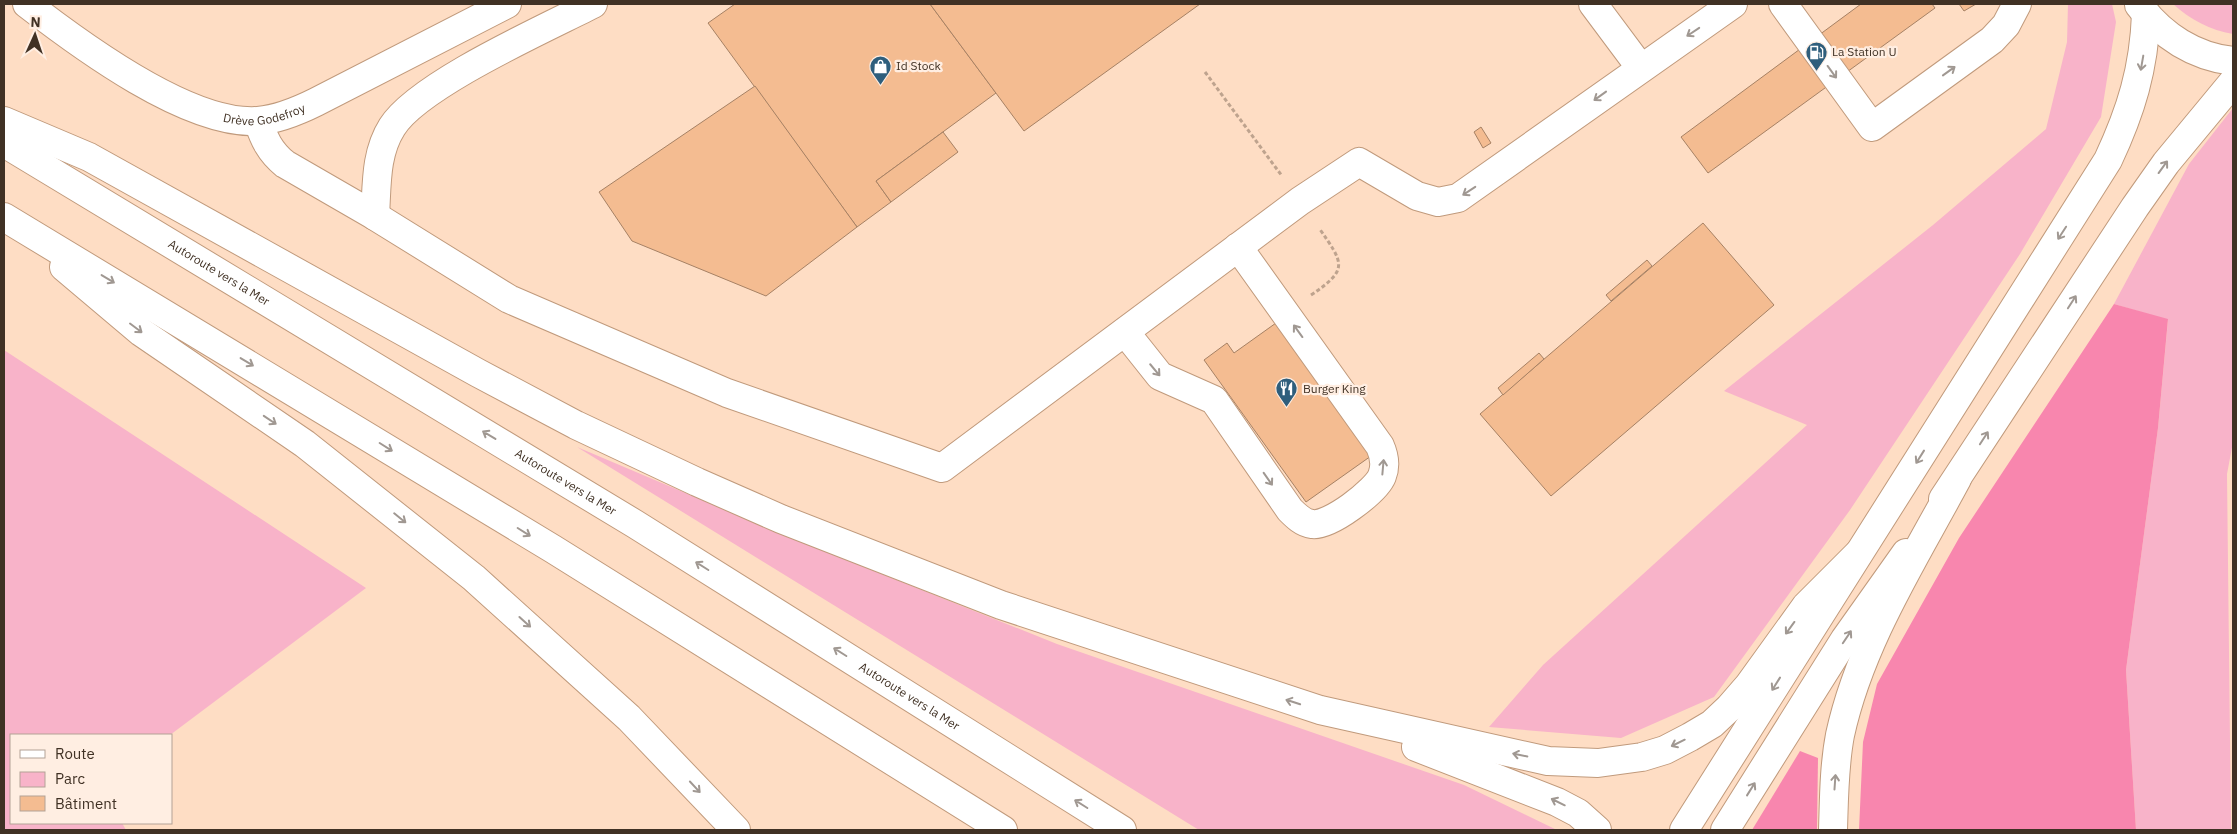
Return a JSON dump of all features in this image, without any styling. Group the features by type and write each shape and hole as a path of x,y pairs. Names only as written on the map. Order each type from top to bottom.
{"main road":[{"name":"Drève Godefroy","path":"30,5 118,68 180,102 221,117 258,121 295,112 507,4"},
{"path":"375,216 378,161 392,126 404,112 430,92 481,62 593,4"},
{"path":"1592,4 1640,68"},
{"path":"258,121 264,140 274,154 285,164 375,216 509,300 727,393 942,468 1238,247 1359,162 1417,196 1438,202 1458,198 1733,4"},
{"path":"1783,4 1872,127 1992,40 2006,25 2017,4"},
{"path":"2142,9 2160,29 2193,50 2233,62"},
{"path":"1684,830 2108,160 2130,110 2137,85 2145,45 2142,9"},
{"path":"1725,830 1845,639 1957,479 2135,207 2166,163 2233,82"},
{"path":"4,121 89,157 478,373 583,428 781,519 1001,605 1320,710 1534,791 1578,813 1597,830"},
{"name":"Autoroute vers la Mer","path":"4,142 644,530 1122,830"},
{"path":"12,222 128,322 305,444 474,578 629,718 736,830"},
{"path":"12,222 561,554 1003,830"},
{"path":"1125,332 1160,376 1214,400 1294,513 1302,521 1313,525 1332,520 1376,485 1384,470 1383,454 1380,446 1238,247"},
{"path":"1833,830 1840,738 1856,678 1881,622 1957,479"},
{"path":"1320,710 1548,761 1598,763 1642,757 1664,750 1690,738 1712,724 1750,685 1806,606 1858,554"}],"green space":[{"path":"2068,4 2112,4 2116,22 2101,117 2020,254 1850,510 1714,697 1621,738 1489,727 1543,665 1807,425 1724,391 1933,225 2046,129 2067,42"},
{"path":"2173,4 2233,4 2233,34 2216,30 2201,23"},
{"path":"2233,108 2233,442 2227,474 2231,830 2136,830 2126,670 2158,428 2168,320 2114,304 2189,164"},
{"path":"4,350 366,588 171,734 10,734 10,824 123,824 126,830 4,830"},
{"path":"577,447 787,536 1057,644 1464,785 1557,830 1199,830"}],"shaded area":[{"path":"2114,304 2168,319 2158,428 2126,670 2136,830 1859,830 1863,742 1877,684 1959,538"},
{"path":"1800,751 1818,758 1817,830 1752,830"}],"building":[{"path":"735,4 930,4 996,93 876,181 891,202 857,227 708,23"},
{"path":"930,4 1200,4 1024,131"},
{"path":"1861,4 1932,4 1935,8 1708,173 1681,137"},
{"path":"1959,4 1976,4 1964,11"},
{"path":"755,86 857,227 766,296 632,241 599,192"},
{"path":"1481,127 1491,143 1483,148 1474,132"},
{"path":"943,132 958,152 891,202 876,181"},
{"path":"1703,223 1774,305 1551,496 1480,414"},
{"path":"1647,260 1652,266 1611,301 1606,295"},
{"name":"Burger King","path":"1276,323 1371,456 1306,502 1204,360 1227,343 1234,353"},
{"path":"1539,353 1544,359 1503,395 1498,388"}],"place":[{"name":"La Station U","path":"1816,71"},
{"name":"Id Stock","path":"880,85"},
{"name":"Burger King","path":"1287,408"}]}
